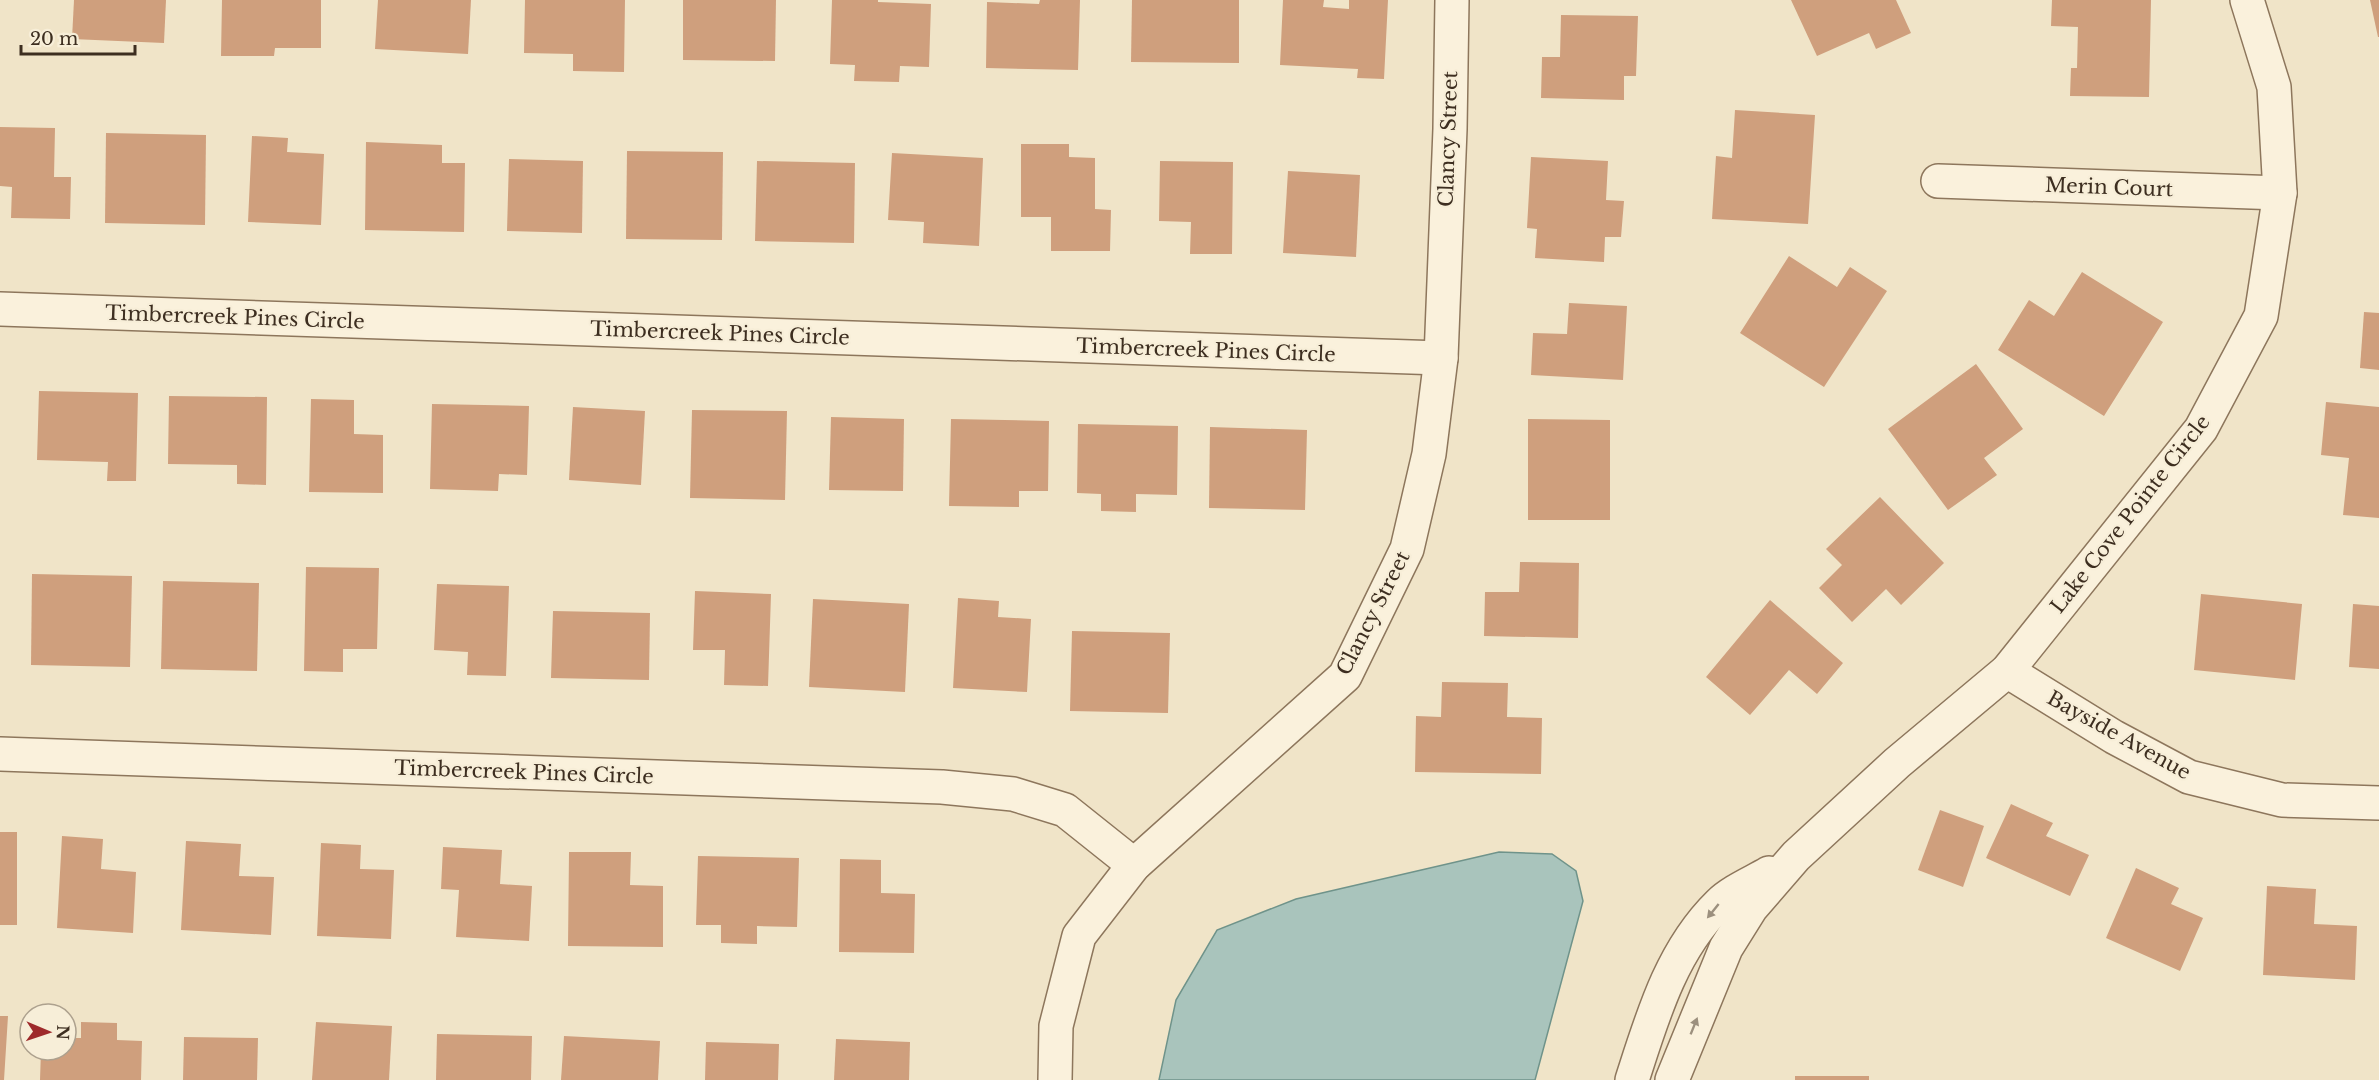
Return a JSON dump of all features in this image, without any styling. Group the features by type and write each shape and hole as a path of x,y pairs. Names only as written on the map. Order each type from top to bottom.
{"street":[{"name":"Clancy Street","path":"1055,1080 1056,1026 1079,936 1134,865 1345,676 1407,549 1429,454 1441,358 1450,129 1452,0"},
{"name":"Lake Cove Pointe Circle","path":"1797,856 1897,763 2007,671 2201,429 2261,316 2280,193 2274,87 2247,0"},
{"name":"Merin Court","path":"1938,181 2280,193"},
{"name":"Timbercreek Pines Circle","path":"0,309 1441,358"},
{"name":"Bayside Avenue","path":"2007,671 2114,737 2188,777 2282,800 2379,803"},
{"name":"Timbercreek Pines Circle","path":"0,754 942,787 1013,794 1065,810 1134,865"},
{"path":"1632,1080 1657,1003 1689,940 1720,903 1797,856"},
{"path":"1672,1080 1726,948 1750,908 1797,856"}],"water":[{"path":"1499,852 1552,854 1576,871 1583,901 1535,1080 1159,1080 1176,1000 1217,930 1296,899"}],"building":[{"path":"74,0 166,0 164,43 72,39"},
{"path":"222,0 321,0 321,48 275,48 274,56 221,56"},
{"path":"378,0 471,0 468,54 375,49"},
{"path":"525,0 625,0 624,72 573,71 573,54 524,53"},
{"path":"683,0 776,0 775,61 683,60"},
{"path":"832,0 878,0 878,2 931,4 929,67 900,66 899,82 854,81 855,65 830,64"},
{"path":"1040,0 1080,0 1078,70 986,68 987,2 1039,4"},
{"path":"1132,0 1239,0 1239,63 1131,62"},
{"path":"1283,0 1324,0 1323,7 1349,9 1349,0 1388,0 1384,79 1357,78 1358,69 1280,65"},
{"path":"1791,0 1896,0 1911,33 1876,49 1869,33 1817,56"},
{"path":"2052,0 2151,0 2149,97 2070,96 2071,68 2077,68 2078,27 2051,26"},
{"path":"2370,0 2379,0 2379,37 2378,37"},
{"path":"1561,15 1638,16 1636,76 1624,76 1624,100 1541,98 1542,57 1560,57"},
{"path":"1735,110 1815,115 1808,224 1712,219 1716,156 1732,158"},
{"path":"0,127 55,128 54,177 71,177 70,219 11,218 12,187 0,186"},
{"path":"106,133 206,135 205,225 105,223"},
{"path":"252,136 288,138 287,152 324,154 321,225 248,222"},
{"path":"366,142 442,145 442,163 465,163 464,232 365,230"},
{"path":"1021,144 1069,144 1069,157 1095,158 1095,209 1111,210 1110,251 1051,251 1051,217 1021,217"},
{"path":"627,151 723,152 722,240 626,239"},
{"path":"892,153 983,158 979,246 923,243 924,222 888,220"},
{"path":"1531,157 1608,161 1606,200 1624,201 1621,237 1605,237 1604,262 1535,258 1537,229 1527,228"},
{"path":"509,159 583,161 582,233 507,231"},
{"path":"757,161 855,163 854,243 755,241"},
{"path":"1160,161 1233,162 1232,254 1190,254 1191,222 1159,221"},
{"path":"1288,171 1360,175 1356,257 1283,253"},
{"path":"1789,256 1837,287 1850,267 1887,291 1824,387 1740,333"},
{"path":"2082,272 2163,322 2104,416 1998,350 2029,300 2054,316"},
{"path":"1569,303 1627,306 1623,380 1531,375 1533,333 1567,334"},
{"path":"2364,312 2379,313 2379,370 2360,368"},
{"path":"1976,364 2023,429 1984,458 1997,475 1948,510 1888,429"},
{"path":"39,391 138,393 136,481 107,481 108,462 37,460"},
{"path":"169,396 267,397 266,485 237,484 237,465 168,464"},
{"path":"311,399 354,400 354,434 383,435 383,493 309,492"},
{"path":"2326,402 2379,407 2379,518 2343,515 2349,458 2321,455"},
{"path":"432,404 529,406 527,475 499,474 498,491 430,489"},
{"path":"573,407 645,411 641,485 569,480"},
{"path":"692,410 787,411 785,500 690,498"},
{"path":"831,417 904,419 903,491 829,490"},
{"path":"951,419 1049,421 1048,491 1019,491 1019,507 949,506"},
{"path":"1528,419 1610,420 1610,520 1528,520"},
{"path":"1078,424 1178,426 1177,495 1136,494 1136,512 1101,511 1101,494 1077,493"},
{"path":"1210,427 1307,430 1305,510 1209,508"},
{"path":"1880,497 1944,563 1901,605 1886,589 1852,622 1819,588 1842,565 1826,549"},
{"path":"1520,562 1579,563 1578,638 1484,636 1485,592 1519,592"},
{"path":"306,567 379,568 377,649 343,649 343,672 304,671"},
{"path":"32,574 132,576 130,667 31,665"},
{"path":"163,581 259,583 257,671 161,669"},
{"path":"437,584 509,586 506,676 467,675 468,652 434,650"},
{"path":"695,591 771,594 768,686 724,685 725,650 693,650"},
{"path":"2201,594 2302,604 2295,680 2194,670"},
{"path":"958,598 999,601 998,617 1031,619 1027,692 953,688"},
{"path":"813,599 909,604 905,692 809,687"},
{"path":"1770,600 1843,663 1817,694 1789,670 1750,715 1706,677"},
{"path":"2353,604 2379,606 2379,669 2349,667"},
{"path":"553,611 650,613 649,680 551,678"},
{"path":"1072,631 1170,633 1168,713 1070,711"},
{"path":"1442,682 1508,683 1507,717 1542,718 1541,774 1415,772 1416,716 1441,717"},
{"path":"2011,804 2053,823 2046,836 2089,855 2070,896 1986,858"},
{"path":"1940,810 1984,826 1963,887 1918,870"},
{"path":"0,832 17,832 17,925 0,925"},
{"path":"62,836 103,839 101,869 136,872 133,933 57,928"},
{"path":"186,841 241,844 239,876 274,877 271,935 181,930"},
{"path":"321,843 361,845 360,869 394,870 391,939 317,936"},
{"path":"443,847 502,850 500,884 532,886 529,941 456,937 459,890 441,889"},
{"path":"569,852 631,852 630,885 663,886 663,947 568,946"},
{"path":"698,856 799,858 797,927 757,926 757,944 721,943 721,925 696,925"},
{"path":"840,859 881,860 881,893 915,894 914,953 839,952"},
{"path":"2136,868 2179,888 2171,904 2203,918 2180,971 2106,938"},
{"path":"2267,886 2316,889 2314,924 2357,926 2355,980 2263,975"},
{"path":"0,1016 8,1016 4,1080 0,1080"},
{"path":"81,1022 117,1023 117,1040 142,1041 141,1080 40,1080 41,1062 78,1062 78,1038 81,1038"},
{"path":"316,1022 392,1026 389,1080 312,1080"},
{"path":"437,1034 532,1036 531,1080 436,1080"},
{"path":"564,1036 660,1041 658,1080 561,1080"},
{"path":"184,1037 258,1038 257,1080 183,1080"},
{"path":"836,1039 910,1042 909,1080 834,1080"},
{"path":"706,1042 779,1044 778,1080 705,1080"},
{"path":"1795,1076 1869,1076 1869,1080 1795,1080"}]}
